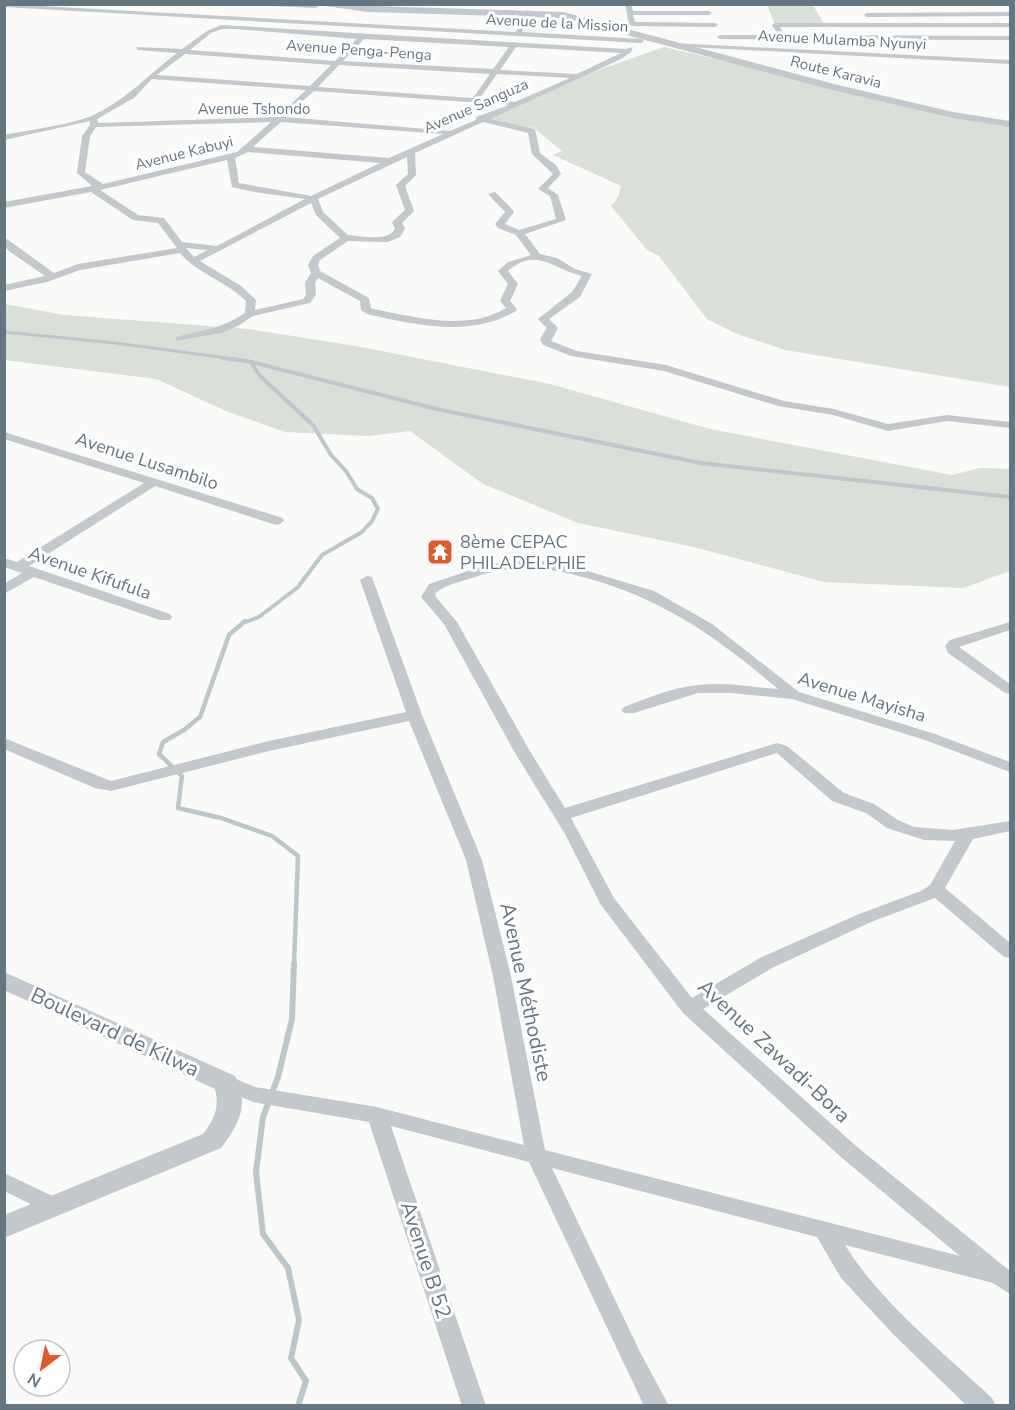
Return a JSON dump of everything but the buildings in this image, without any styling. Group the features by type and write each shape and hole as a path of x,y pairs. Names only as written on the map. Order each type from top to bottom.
{"street":[{"path":"228,4 315,5 306,21 296,32"},
{"path":"628,4 632,24 715,25"},
{"path":"704,4 715,25 722,47"},
{"path":"901,4 935,45"},
{"path":"948,4 982,45"},
{"path":"989,4 1009,26"},
{"name":"Avenue de la Mission","path":"4,5 649,40"},
{"name":"Avenue de la Mission","path":"315,5 398,10 461,8 563,15 649,40"},
{"path":"392,27 398,10"},
{"path":"472,32 480,11"},
{"path":"518,34 528,12"},
{"path":"898,56 865,12 910,15 1011,14"},
{"path":"629,13 709,13"},
{"path":"563,15 563,36"},
{"path":"782,37 775,26 1009,26"},
{"path":"4,138 94,121 125,100 150,77 211,30 222,27 629,51"},
{"name":"Avenue Kabuyi","path":"4,203 97,188 231,156 248,149 277,119 311,90 362,37"},
{"path":"720,37 1011,38"},
{"path":"840,38 852,54"},
{"name":"Route Karavia","path":"649,40 852,92 993,122 1011,122"},
{"name":"Avenue Sanguza","path":"194,261 450,132 619,58 649,40"},
{"path":"476,100 515,44"},
{"name":"Avenue Mulamba Nyunyi","path":"672,45 1011,62"},
{"name":"Avenue Penga-Penga","path":"138,48 337,63 578,76"},
{"path":"941,52 947,59"},
{"path":"988,53 995,61"},
{"path":"150,77 515,104"},
{"name":"Avenue Tshondo","path":"94,121 277,119 450,132"},
{"path":"479,119 532,131 536,154 553,167 557,174 542,187 543,190 554,195 561,220 519,233"},
{"path":"94,121 83,146 81,173 85,178 136,218 161,220 180,247 194,261 244,292 251,300 250,314"},
{"path":"333,155 343,144"},
{"path":"248,149 391,161"},
{"path":"411,151 412,175 400,185 410,211 397,222 400,229 397,235 388,239 346,238 316,258 313,265 316,273 365,300 366,310 415,320 461,325 494,320 512,309 505,301 513,284 503,271 511,264 537,256 554,260 572,271 587,274 569,301 555,313 543,319 553,330 544,341 569,352 666,368 782,404 834,412 888,429 947,418 1011,425"},
{"path":"231,156 235,185 314,199 319,213 346,238"},
{"path":"492,194 510,212 500,225 519,233 537,256"},
{"path":"4,240 8,249 53,278"},
{"path":"4,288 53,278 78,267 180,247 220,249"},
{"path":"180,339 233,325 250,314 306,301 311,295 310,283 316,273"},
{"name":"Avenue Lusambilo","path":"4,435 278,522"},
{"path":"19,567 154,482"},
{"name":"Avenue Kifufula","path":"4,562 165,617"},
{"name":"Avenue Zawadi-Bora","path":"794,695 755,662 700,624 649,594 610,580 560,567 521,562 494,567 434,587 429,592 428,597 450,622 523,753 562,815 606,901 690,1008 849,1152 1007,1280"},
{"path":"4,590 33,572"},
{"name":"Avenue Méthodiste","path":"367,580 414,715 474,860 502,976 536,1156 632,1359 657,1406"},
{"path":"1011,626 955,643 952,646 953,650 1011,690"},
{"name":"Avenue Mayisha","path":"629,710 675,694 698,689 731,689 794,695 930,737 1011,767"},
{"path":"4,743 101,784 117,785 269,746 414,715"},
{"path":"562,815 777,748 784,751 838,797 870,809 898,827 927,834 966,836 1011,826"},
{"path":"690,1008 766,963 865,918 927,895 936,889 966,836"},
{"path":"936,889 1011,952"},
{"name":"Boulevard de Kilwa","path":"4,980 226,1083"},
{"path":"226,1083 253,1094 377,1115 824,1230 1007,1280"},
{"path":"4,1227 212,1141 230,1113 233,1101 226,1083"},
{"name":"Avenue B 52","path":"377,1115 474,1406"},
{"path":"4,1181 56,1207"},
{"path":"824,1230 849,1271 901,1327 984,1406"}],"shaded area":[{"path":"767,5 813,5 824,24 775,24"},
{"path":"664,47 970,119 1010,125 1010,387 785,350 737,334 707,319 659,256 647,250 611,206 618,197 621,186 553,155 562,151 534,128 479,119 567,81"},
{"path":"5,304 64,315 248,329 356,346 550,384 710,429 952,475 980,468 1010,469 1010,571 963,588 824,582 694,547 578,523 483,484 410,431 369,436 285,432 226,411 156,379 5,360"}],"waterway":[{"path":"4,332 115,343 234,359"},
{"path":"223,358 251,362"},
{"path":"243,623 259,617 298,587 322,555 362,532 372,521 378,509 372,498 357,489 346,471 331,455 313,425 260,376 251,362"},
{"path":"251,362 441,410 701,463 1010,497"},
{"path":"245,621 229,635 200,717 184,730 163,742 159,754 182,776 178,808 221,818 272,836 298,856 294,965"},
{"path":"294,964 292,1019 278,1077 263,1117 256,1172 263,1234 288,1268 299,1320 291,1358 306,1381 298,1406"}],"place":[{"name":"8ème CEPAC PHILADELPHIE","path":"440,552"}]}
